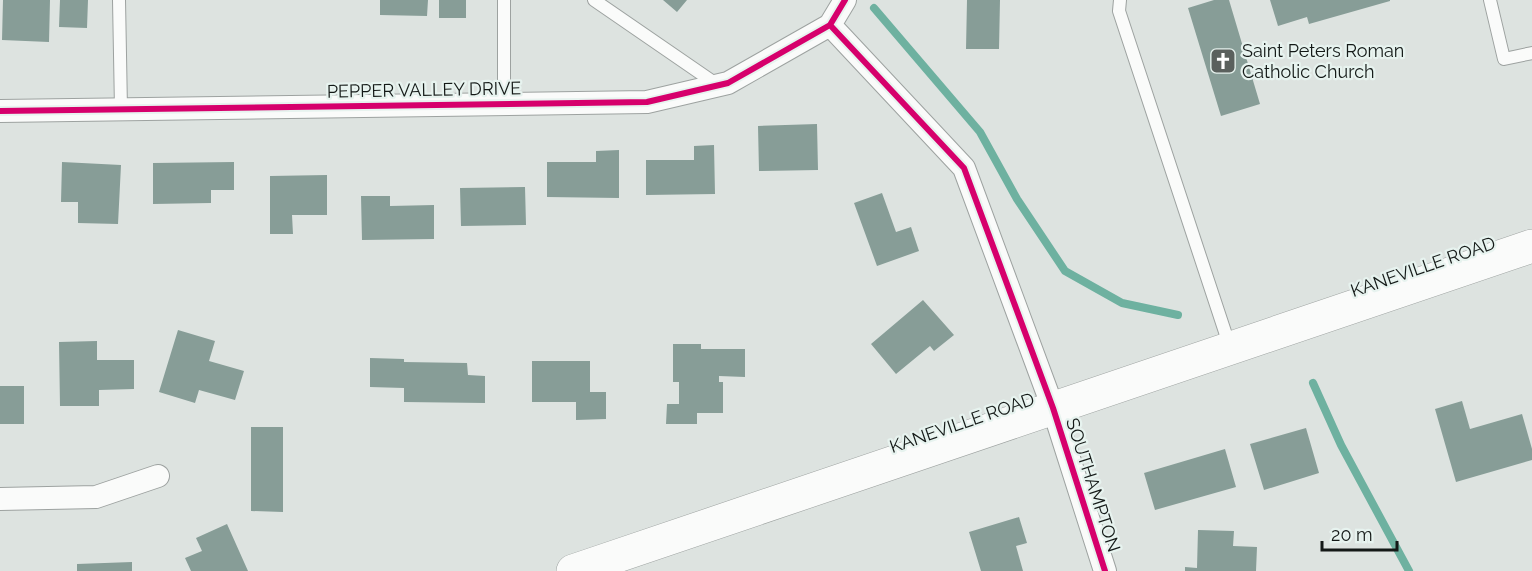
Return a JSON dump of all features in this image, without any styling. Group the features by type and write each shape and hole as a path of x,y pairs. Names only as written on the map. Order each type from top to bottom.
{"main road":[{"name":"KANEVILLE ROAD","path":"573,571 1532,246"}],"street":[{"path":"830,25 845,0"},
{"name":"PEPPER VALLEY DRIVE","path":"0,111 647,102 718,86 738,78 830,25"},
{"name":"SOUTHAMPTON","path":"830,25 964,168 1053,408 1105,571"},
{"path":"0,499 96,497 158,476"}],"lane":[{"path":"119,0 121,110"},
{"path":"504,0 504,104"},
{"path":"594,0 718,86"},
{"path":"1120,0 1119,11 1231,348"},
{"path":"1490,0 1504,59 1532,52"}],"building":[{"path":"3,0 50,0 49,42 2,40"},
{"path":"60,0 88,0 87,28 59,27"},
{"path":"380,0 428,0 427,16 380,15"},
{"path":"439,0 466,0 466,18 439,18"},
{"path":"663,0 687,0 677,12"},
{"path":"967,0 1000,0 999,49 966,49"},
{"path":"1214,0 1229,0 1260,104 1221,116 1188,8"},
{"path":"1270,0 1390,1 1309,24 1307,17 1278,26"},
{"path":"817,124 818,170 759,171 758,126"},
{"path":"714,145 715,194 646,195 646,160 694,160 694,146"},
{"path":"619,150 619,198 547,197 547,162 596,162 596,151"},
{"path":"62,162 121,165 118,224 78,223 78,202 61,202"},
{"path":"234,162 234,190 211,190 211,203 153,204 153,163"},
{"path":"327,175 327,215 292,215 293,234 270,234 270,176"},
{"path":"525,187 526,225 461,226 460,188"},
{"path":"882,193 896,232 911,227 919,251 877,266 854,203"},
{"path":"361,196 390,196 390,206 434,205 434,239 362,240"},
{"path":"923,300 954,335 934,351 930,346 896,374 871,344"},
{"path":"178,330 215,341 209,361 244,371 235,400 199,390 195,403 159,392"},
{"path":"97,341 97,360 134,360 134,389 99,390 99,406 60,406 59,342"},
{"path":"673,344 701,344 701,349 745,349 745,377 719,376 719,382 723,382 723,413 697,413 697,424 666,424 667,404 679,404 679,382 673,382"},
{"path":"370,358 404,359 404,362 467,363 468,375 485,376 485,403 404,402 404,388 370,387"},
{"path":"532,361 590,361 590,392 606,392 606,419 576,420 576,402 532,402"},
{"path":"0,386 24,386 24,424 0,424"},
{"path":"1462,401 1470,429 1522,414 1532,449 1532,460 1456,482 1435,409"},
{"path":"251,427 283,427 283,512 251,511"},
{"path":"1306,428 1319,473 1264,490 1250,444"},
{"path":"1225,449 1236,487 1155,510 1144,473"},
{"path":"1019,517 1027,543 1016,546 1023,571 981,571 969,532"},
{"path":"227,524 248,571 191,571 185,558 202,551 196,538"},
{"path":"1198,530 1234,531 1233,546 1257,547 1256,571 1185,571 1185,567 1197,568"},
{"path":"132,562 132,571 77,571 77,564"}],"waterway":[{"path":"874,8 980,132 1017,199 1065,271 1122,303 1178,315"},
{"path":"1313,383 1341,445 1409,571"}],"cycle path":[{"path":"0,111 647,102 728,83 830,25 845,0"},
{"path":"830,25 964,168 1053,408 1105,571"}],"place":[{"name":"Saint Peters Roman Catholic Church","path":"1223,61"}]}
